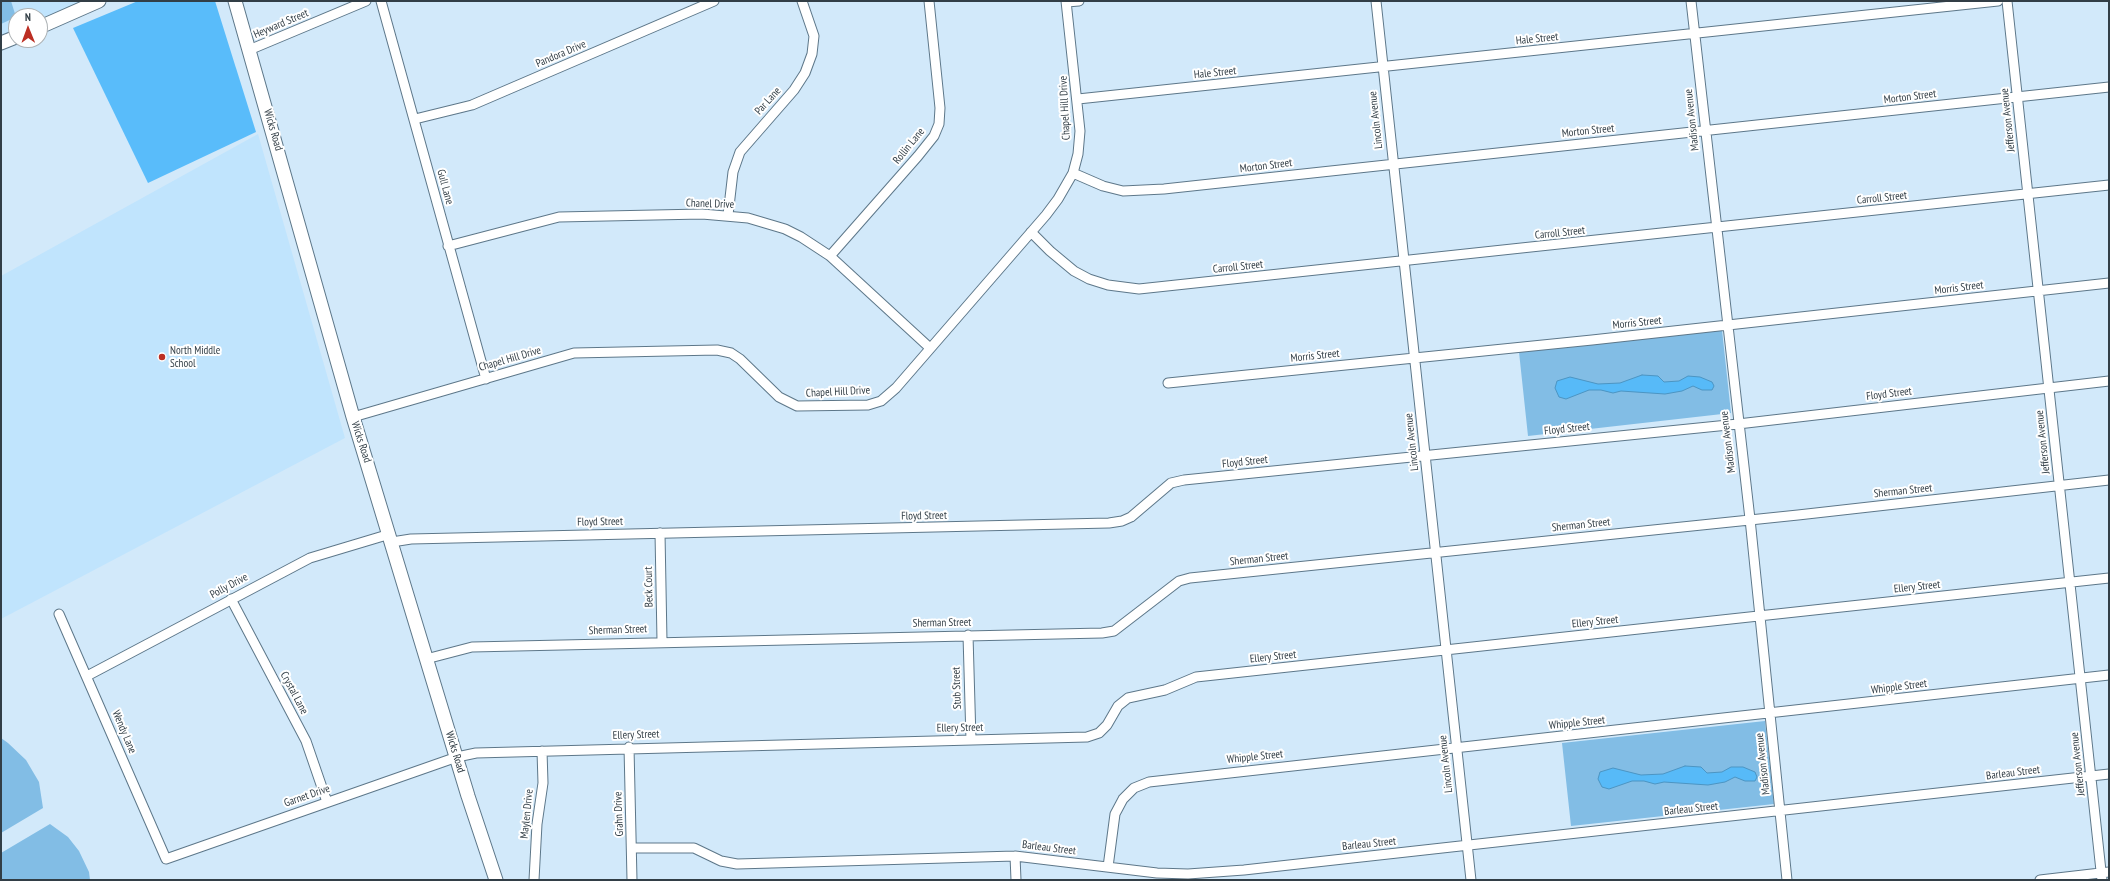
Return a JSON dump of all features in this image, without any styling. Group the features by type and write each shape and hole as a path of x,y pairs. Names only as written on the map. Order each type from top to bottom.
{"main road":[{"path":"48,23 99,1"},
{"name":"Wicks Road","path":"235,1 353,417 391,538 426,659 496,880"}],"street":[{"name":"Heyward Street","path":"249,50 366,1"},
{"name":"Gull Lane","path":"381,1 486,379"},
{"name":"Pandora Drive","path":"415,119 472,105 714,1"},
{"name":"Par Lane","path":"728,215 733,172 740,152 794,90 805,73 812,54 814,36 802,1"},
{"name":"Rollin Lane","path":"830,256 918,156 934,136 939,124 940,108 929,1"},
{"path":"1067,2 1079,1"},
{"name":"Lincoln Avenue","path":"1376,1 1426,455 1470,880"},
{"name":"Madison Avenue","path":"1691,1 1750,519 1787,880"},
{"name":"Hale Street","path":"1078,99 1695,35 1998,1"},
{"name":"Jefferson Avenue","path":"2007,1 2070,582 2104,875"},
{"name":"Chapel Hill Drive","path":"353,417 574,353 717,350 731,353 740,359 779,397 797,406 868,405 881,401 896,388 1031,232 1058,199 1073,173 1078,154 1080,132 1078,99 1067,2"},
{"name":"Morton Street","path":"1073,173 1103,186 1123,191 1137,192 2109,87"},
{"name":"Carroll Street","path":"1031,232 1050,252 1074,271 1108,285 1139,289 1716,229 2109,185"},
{"name":"Chanel Drive","path":"448,246 559,217 728,215 765,222 785,229 801,237 830,256 930,348"},
{"name":"Morris Street","path":"1168,383 1727,326 2109,283"},
{"name":"Floyd Street","path":"391,538 411,539 1109,524 1131,517 1171,483 1184,480 1738,424 2109,381"},
{"name":"Sherman Street","path":"426,659 472,647 662,641 1102,633 1114,631 1179,581 1190,578 2109,480"},
{"name":"Beck Court","path":"660,533 662,641"},
{"name":"Polly Drive","path":"86,676 310,558 391,538"},
{"name":"Ellery Street","path":"457,757 476,753 629,747 1087,737 1099,733 1107,725 1118,706 1128,698 1138,694 1152,694 1166,690 1196,677 2109,578"},
{"name":"Crystal Lane","path":"231,599 306,741 327,802"},
{"name":"Wendy Lane","path":"59,614 166,859"},
{"name":"Stub Street","path":"968,635 971,740"},
{"name":"Whipple Street","path":"1108,867 1115,814 1123,799 1134,788 1149,782 1770,714 2109,675"},
{"name":"Grahn Drive","path":"629,747 632,880"},
{"name":"Maylen Drive","path":"534,880 537,824 543,783 542,751"},
{"name":"Garnet Drive","path":"166,859 457,757"},
{"name":"Barleau Street","path":"632,848 694,848 721,862 736,864 1015,856 1157,873 1214,872 1466,846 2109,774"},
{"path":"1015,856 1016,880"},
{"path":"2040,880 2104,875"}],"shaded area":[{"path":"1,1 96,1 48,22 48,8 8,8 8,39 1,42"},
{"path":"1,1 11,1 13,8 8,8 8,21 1,24"},
{"path":"138,1 215,1 256,132 148,183 73,28"},
{"name":"North Middle School","path":"258,134 345,438 1,619 1,276"},
{"path":"1722,330 1731,413 1528,436 1519,352"},
{"path":"1642,375 1658,376 1664,382 1679,381 1688,376 1700,377 1712,382 1714,386 1712,390 1702,390 1693,386 1682,391 1665,394 1621,391 1613,393 1601,390 1589,390 1566,399 1559,397 1555,388 1557,381 1570,377 1598,384 1620,383"},
{"path":"1765,721 1774,804 1571,826 1562,743"},
{"path":"1,738 26,760 39,782 43,808 1,833"},
{"path":"1685,766 1701,767 1707,773 1722,772 1731,767 1743,767 1755,772 1757,777 1755,781 1745,781 1735,777 1725,782 1708,785 1664,782 1655,784 1644,781 1632,781 1609,789 1602,787 1598,779 1600,772 1613,768 1641,775 1663,774"},
{"path":"50,824 68,837 79,851 89,872 90,880 1,880 1,853"}],"place":[{"name":"North Middle School","path":"162,357"}]}
